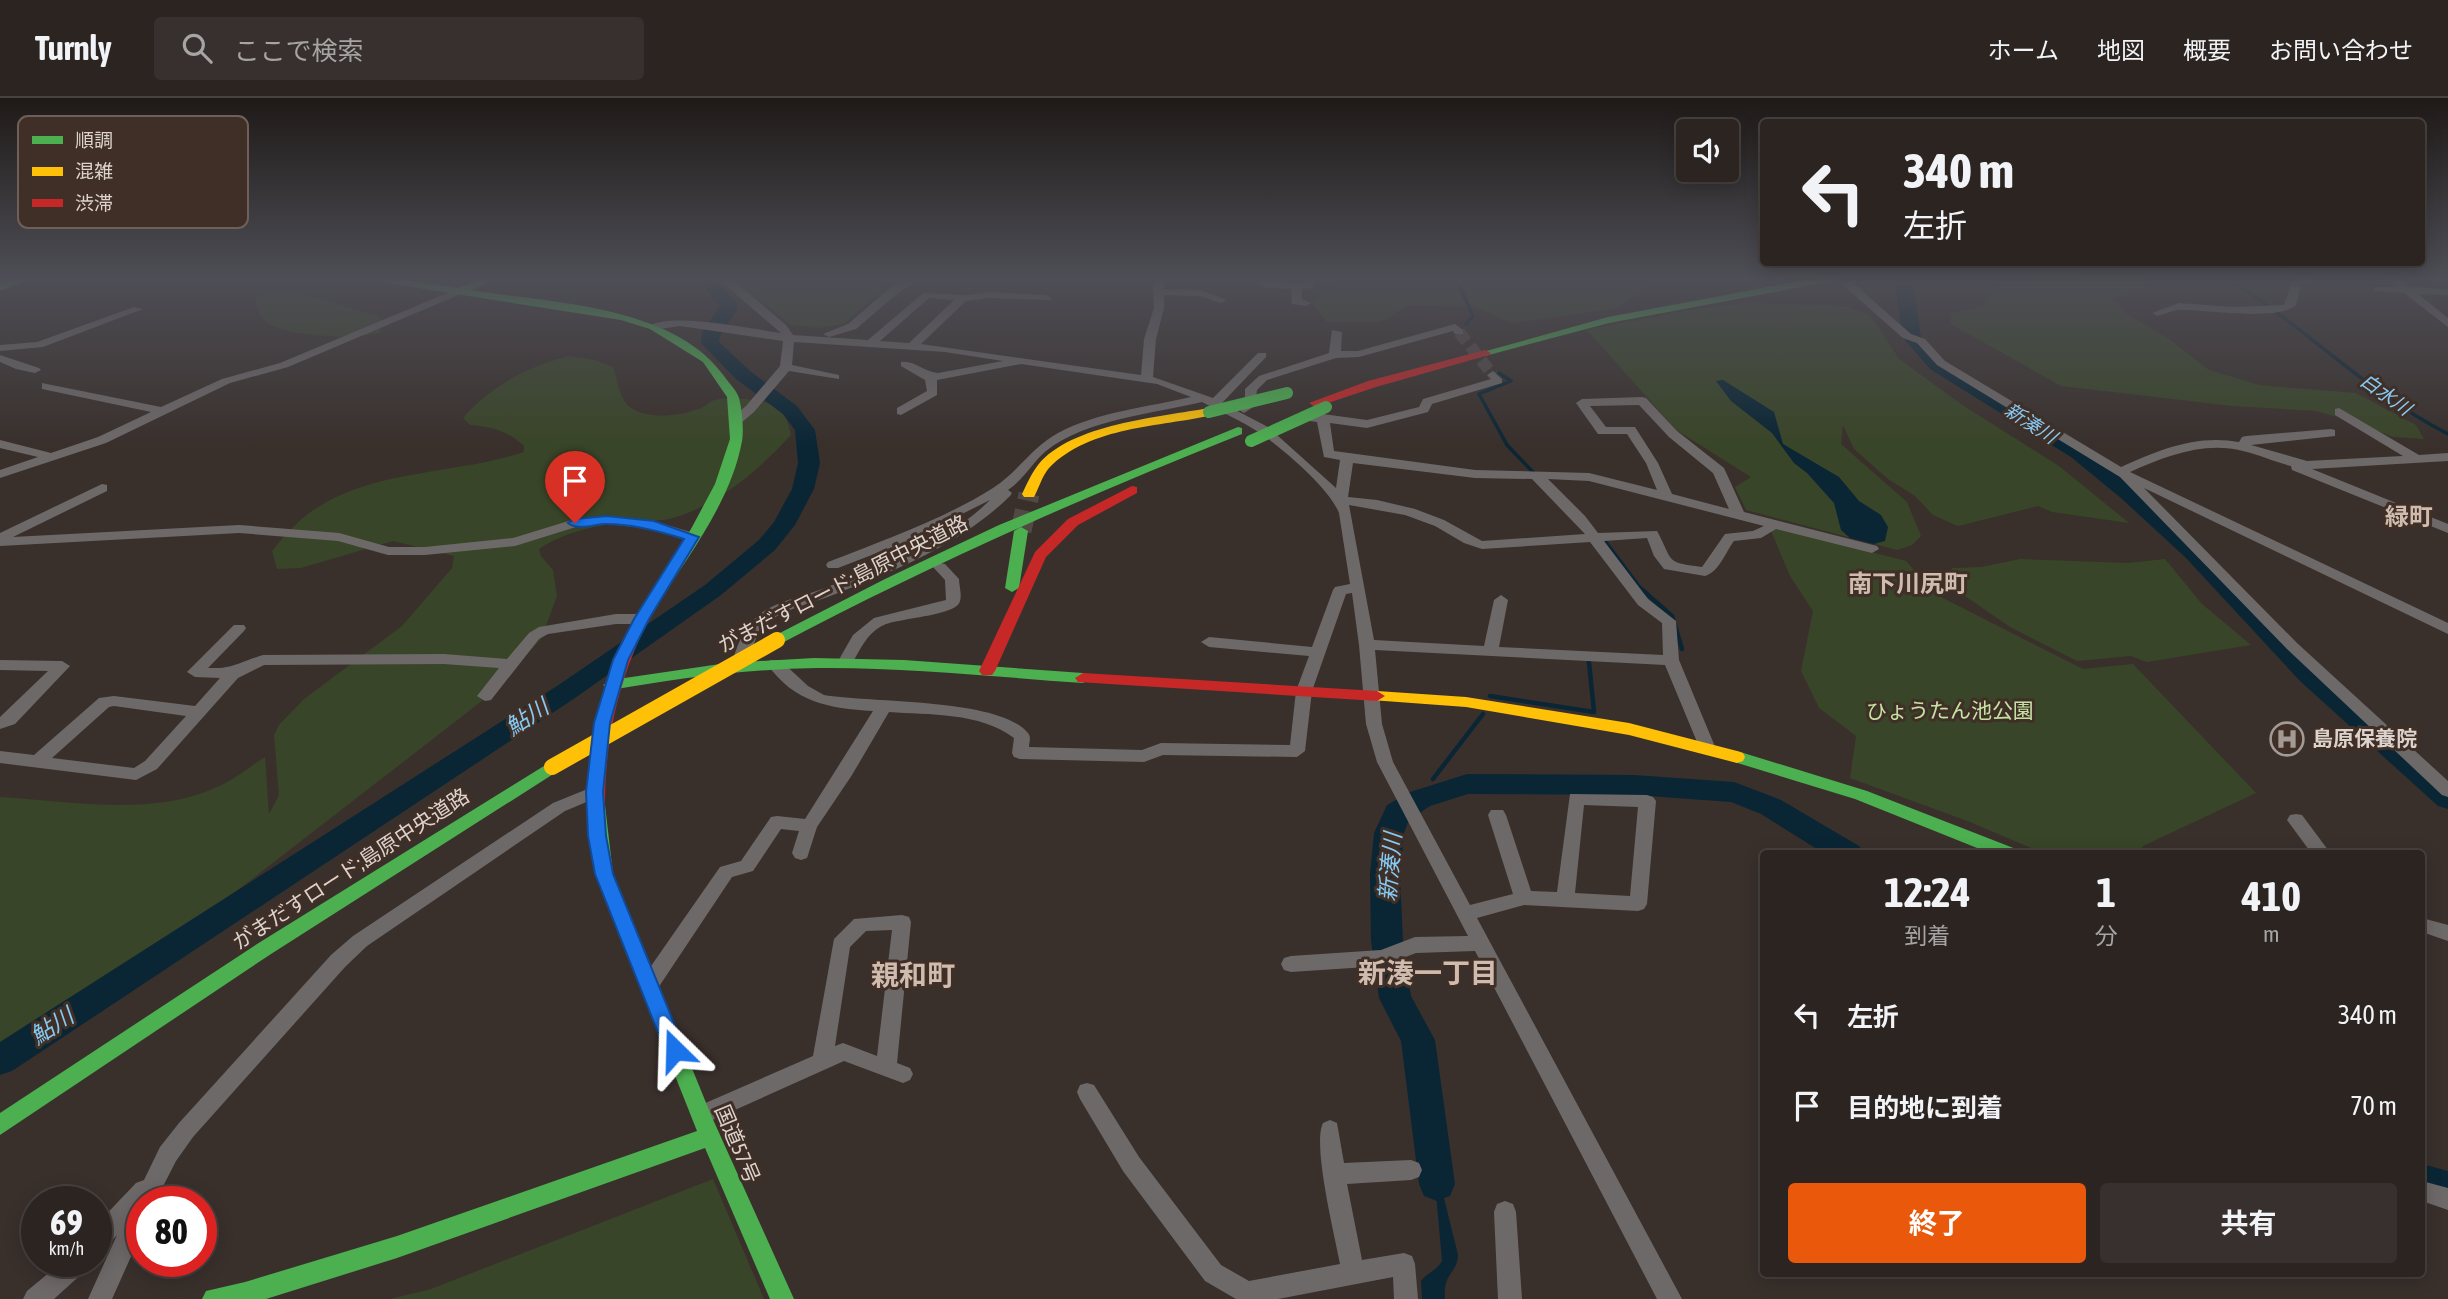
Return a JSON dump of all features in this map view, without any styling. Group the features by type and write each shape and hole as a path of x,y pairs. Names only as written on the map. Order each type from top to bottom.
{"main road":[{"name":"国道57号","path":"664,333 690,347 718,373 729,390 737,420 737,439 726,480 641,619 611,685 602,723 595,792 597,836 604,874 701,1115 782,1299"},
{"name":"がまだすロード;島原中央道路","path":"0,1125 264,949 552,766 863,592 1237,423 1321,410 1372,384 1560,333"},
{"path":"1321,384 1432,357 1504,347"},
{"path":"1029,494 1045,465 1068,448 1209,404 1293,391"},
{"path":"987,671 1040,555 1073,522 1136,488 1321,410"},
{"path":"996,652 1013,583 1021,531"},
{"path":"611,685 675,673 739,666 845,663 1466,702 1629,729 1708,749 1861,795 2000,850"},
{"path":"214,1299 245,1294 397,1247 710,1136"}],"street":[{"path":"0,348 39,345 72,333"},
{"path":"0,474 102,440 226,381 284,365 360,333"},
{"path":"775,333 1026,360 1169,383 1209,404 1237,423 1264,430 1341,501 1346,513 1367,645 1374,724 1385,762 1541,1050 1670,1299"},
{"path":"787,334 838,333"},
{"path":"872,343 883,333"},
{"path":"912,346 926,333"},
{"path":"1147,378 1152,333"},
{"path":"1335,355 1336,333"},
{"path":"1237,423 1252,398 1251,389 1264,378 1335,355 1359,354 1434,333"},
{"path":"1904,333 1921,341 1941,363 2120,472 2448,629"},
{"path":"737,420 767,391 786,367 787,334"},
{"path":"739,666 750,630 759,620 878,571 965,527 1000,499 1041,449 1072,431 1120,416 1209,404 1262,355"},
{"path":"0,358 20,368 35,370"},
{"path":"905,364 930,377 956,375 1026,360"},
{"path":"786,367 835,377"},
{"path":"1264,430 1321,410 1359,424 1374,423 1424,409 1427,402 1498,381 1493,375"},
{"path":"901,411 933,391 930,377"},
{"path":"46,386 162,411"},
{"path":"1667,496 1652,463 1631,430 1602,431 1582,403 1642,401 1673,434 1720,471 1738,514"},
{"path":"1321,410 1328,454 1475,474 1589,477 1872,549"},
{"path":"2339,412 2417,459"},
{"path":"2244,447 2246,440 2331,433"},
{"path":"0,444 53,457"},
{"path":"2120,472 2176,448 2207,444 2244,447 2292,463 2448,529"},
{"path":"1341,501 1347,458"},
{"path":"2292,463 2323,465 2448,458"},
{"path":"2120,472 2348,700 2448,791"},
{"path":"1536,475 1557,494 1594,537 1643,602 1669,621 1671,660 1708,749"},
{"path":"833,565 907,541 1017,478"},
{"path":"0,540 103,488"},
{"path":"1341,501 1378,502 1435,521 1471,542 1482,545 1652,534 1661,561 1668,566 1705,572 1712,566 1714,557 1730,537 1756,535 1770,528"},
{"path":"0,540 239,529 339,537 388,551 425,551 515,542 575,523 599,520 654,525 692,537"},
{"path":"845,663 858,638 879,621 947,606 953,602 952,579 940,567"},
{"path":"775,664 820,699 883,708 944,710 1003,723 1016,728 1022,736 1020,753 1144,756 1161,749 1297,751 1304,691 1340,590 1358,588"},
{"path":"1490,651 1501,600"},
{"path":"485,696 534,636 544,630 617,619 641,619"},
{"path":"233,674 195,672 239,628"},
{"path":"1209,642 1318,652"},
{"path":"1367,645 1671,660"},
{"path":"0,757 136,774 151,765 233,674 247,665 263,660 444,659 512,664"},
{"path":"0,665 62,666 9,720 0,723"},
{"path":"37,762 106,702 200,712"},
{"path":"801,853 808,826 846,771 883,708"},
{"path":"151,1186 168,1154 186,1130 338,961 360,941 559,807 595,792"},
{"path":"1465,914 1524,898 1638,904 1647,801 1576,798 1565,900"},
{"path":"1497,815 1524,898"},
{"path":"2296,820 2319,850"},
{"path":"649,985 726,872 747,866 778,822 808,826"},
{"path":"701,1115 822,1062 843,1052 894,1070 902,922 861,924 841,944 822,1062"},
{"path":"2425,926 2448,933"},
{"path":"1291,964 1389,956 1415,945 1481,943"},
{"path":"1087,1092 1131,1164 1213,1273 1253,1296 1404,1264 1406,1299"},
{"path":"1330,1130 1334,1174 1353,1273"},
{"path":"1334,1174 1411,1170"},
{"path":"112,1225 155,1178"},
{"path":"2425,1192 2448,1199"},
{"path":"1505,1212 1510,1299"},
{"path":"100,1299 126,1242"},
{"path":"35,1299 63,1277"}],"green space":[{"path":"301,333 379,333 354,336"},
{"path":"1590,333 1882,333 1899,359 1964,406 2059,466 2129,523 2052,512 2038,506 1958,526 1933,515 1915,496 1888,479 1854,449 1843,425 1841,444 1907,502 1921,536 1912,545 1897,550 1746,510 1735,487 1751,477 1676,430"},
{"path":"1967,333 2158,333 2209,370 2259,385 2356,393 2416,425 2424,439 2393,437 2316,411 2232,406 2061,386"},
{"path":"569,356 595,360 613,367 626,404 645,414 673,415 700,408 718,399 754,400 776,407 786,420 791,435 737,484 690,512 668,519 631,521 583,530 539,549 541,556 553,570 557,596 541,639 487,697 229,897 0,1054 0,797 109,805 163,802 190,797 215,788 265,757 269,814 279,795 274,735 279,725 304,699 402,626 452,568 454,556 393,541 301,568 277,569 272,551 303,518 338,496 390,479 472,465 524,452 524,446 506,433 470,425 463,418 485,396 511,379 539,365"},
{"name":"ひょうたん池公園","path":"1769,526 1906,561 1937,595 2083,669 2133,664 2256,793 2139,850 2036,850 1970,822 1850,778 1856,736 1819,708 1801,671 1813,611 1790,576"},
{"path":"2020,559 2128,563 2165,559 2202,604 2251,645 2147,662 2131,656 2077,661 2010,627 1949,585 1952,568 1982,567"},
{"path":"713,1179 764,1299 390,1299 431,1289"}],"water":[{"path":"1723,380 1774,412 1783,444 1839,477 1859,501 1881,515 1888,527 1885,541 1874,544 1850,538 1841,530 1834,503 1807,473 1794,463 1772,433 1731,401 1716,381"},
{"path":"1432,1149 1458,1255 1446,1283 1445,1299 1422,1299 1421,1281 1442,1261"}],"waterway":[{"name":"鮎川","path":"0,1060 566,692 713,590 767,545 784,525 803,489 809,463 805,430 790,410 743,375 710,343 711,333"},
{"name":"新湊川","path":"1911,333 1912,338 1937,365 2078,453 2130,494 2192,553"},
{"name":"白水川","path":"2303,333 2362,379 2448,434"},
{"path":"1499,373 1511,381 1479,394 1507,445 1533,472"},
{"path":"1606,543 1639,587 1672,616 1682,649"},
{"name":"新湊川","path":"2197,559 2309,675 2448,799"},
{"path":"1490,696 1594,712 1589,662"},
{"path":"1433,779 1483,714"},
{"name":"新湊川","path":"1437,1184 1418,1040 1395,998 1387,941 1385,875 1389,833 1397,813 1420,799 1467,784 1634,785 1734,792 1771,807 1842,850"},
{"name":"新湊川","path":"1420,799 1423,794"},
{"name":"新湊川","path":"2425,1182 2448,1188"}],"tunnel":[{"path":"1460,333 1493,375"},
{"path":"1021,531 1029,494"}],"traffic: fast":[{"path":"649,606 698,529 722,484 736,439 733,397 707,360 664,333"},
{"path":"1485,353 1559,333"},
{"path":"1209,412 1287,393"},
{"path":"1251,441 1326,407"},
{"path":"777,640 833,610 1004,528 1238,431"},
{"path":"1012,588 1021,531"},
{"path":"611,685 727,668 814,663 904,665 1083,678"},
{"path":"1737,757 1861,795 2000,850"},
{"path":"0,1125 264,949 552,767"},
{"path":"596,805 604,874 701,1115 782,1299"},
{"path":"214,1299 245,1294 397,1247 710,1136"}],"traffic: slow":[{"path":"1029,494 1045,465 1078,443 1122,428 1209,412"},
{"path":"552,767 777,640"},
{"path":"1377,696 1466,702 1629,729 1737,757"}],"traffic: jam":[{"path":"1315,403 1372,384 1485,353"},
{"path":"987,671 1040,555 1073,522 1132,490"},
{"path":"596,805 598,752 608,701 625,652 649,606"},
{"path":"1083,678 1377,696"}],"place":[{"name":"島原保養院","path":"2287,739"}],"district":[{"name":"緑町","path":"2409,517"},
{"name":"南下川尻町","path":"1908,584"},
{"name":"新湊一丁目","path":"1428,973"},
{"name":"親和町","path":"913,975"}],"route":[{"path":"575,523 607,520 654,525 692,537 641,619 611,685 602,723 595,792 597,836 604,874 675,1050"}]}
